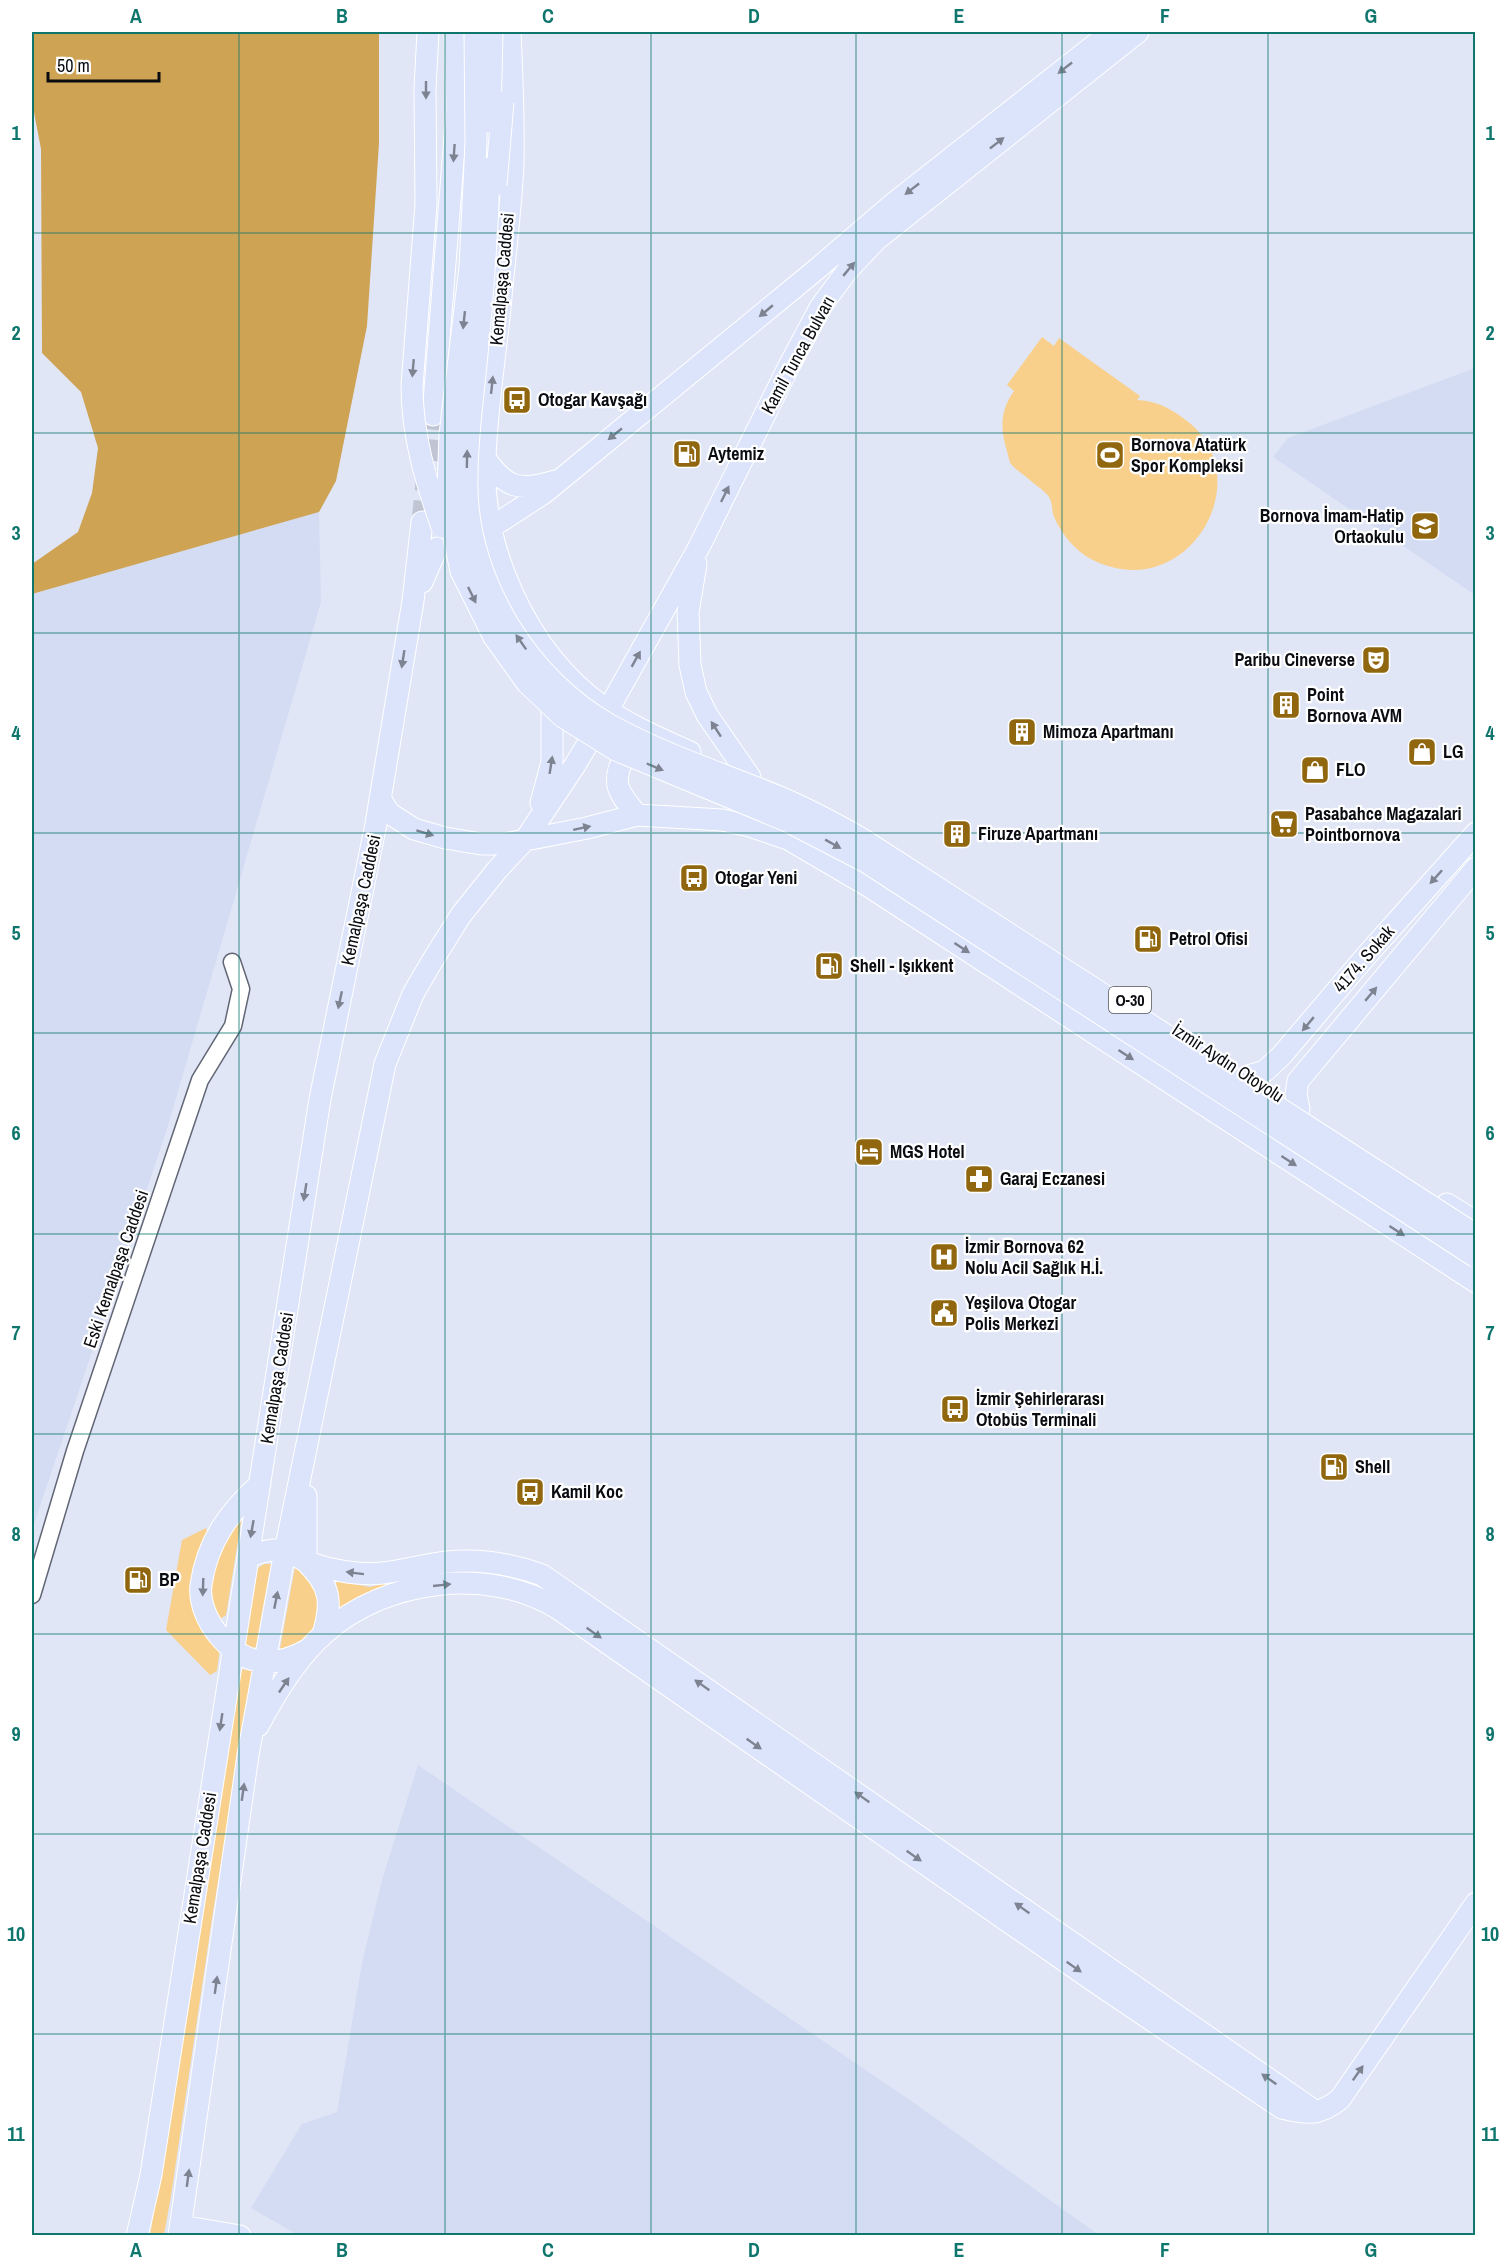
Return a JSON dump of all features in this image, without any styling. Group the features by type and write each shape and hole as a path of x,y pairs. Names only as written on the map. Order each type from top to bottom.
{"main road":[{"path":"428,32 425,88 426,204 412,407 415,432 445,535 461,571 494,637 527,683 563,717 616,750 787,820 866,862 1476,1257"},
{"path":"433,415 457,110 455,32"},
{"path":"461,571 450,518 448,488 450,434 470,267 476,143 475,32"},
{"path":"492,32 488,220 468,450 467,492 476,549 486,580 500,612 522,645 568,695 608,724 655,747 812,812 862,839 1476,1235"},
{"path":"488,220 501,156 508,32"},
{"name":"Kemalpaşa Caddesi","path":"508,32 514,100 511,193 484,458 488,535 518,604 534,631"},
{"path":"514,100 520,32"},
{"name":"Kamil Tunca Bulvarı","path":"488,535 802,281 894,203 1111,32"},
{"name":"Kamil Tunca Bulvarı","path":"608,710 699,547 821,306 847,271 876,240 1138,32"},
{"path":"452,186 459,203 465,210 482,215 499,209 511,193"},
{"path":"484,458 499,478 512,484 533,486 558,480"},
{"name":"Kemalpaşa Caddesi","path":"137,2235 151,2175 232,1647 260,1485 320,1099 380,798 413,601 422,522"},
{"path":"699,547 688,603 690,665 696,692 707,715 750,777"},
{"path":"413,601 437,548"},
{"path":"525,840 545,793 554,743 551,681 544,653 534,631"},
{"name":"İzmir Aydın Otoyolu","path":"534,631 568,676 608,710 671,743 820,806 860,827 1476,1222"},
{"name":"Kemalpaşa Caddesi","path":"180,2231 248,1755 285,1551 385,1064 406,1011 431,963 462,915 497,870 525,840 608,710"},
{"path":"637,815 623,797 618,785 618,775 625,756 634,746 645,740 656,739 671,743"},
{"path":"380,798 389,813 399,822 430,835 496,845 587,828 637,815 694,817 750,826 788,839 870,887 1476,1282"},
{"name":"4174. Sokak","path":"1248,1076 1265,1071 1282,1055 1366,956 1476,833"},
{"name":"4174. Sokak","path":"1299,1109 1296,1094 1298,1081 1476,868"},
{"path":"248,1755 264,1714 317,1641 330,1614 327,1594 320,1575 306,1562 305,1451"},
{"path":"260,1485 233,1511 218,1532 206,1562 201,1588 205,1613 218,1636 232,1647 265,1662 293,1658 337,1623 368,1605 424,1587 476,1583 506,1587 535,1595 557,1608 1095,1982 1282,2108 1305,2113 1317,2112 1329,2108 1340,2099 1476,1903"},
{"path":"248,1557 270,1550 285,1551 306,1562 329,1568 376,1574 390,1574 449,1562 481,1562 511,1566 542,1575 1317,2112"},
{"path":"180,2231 240,2235"}],"street":[{"name":"Eski Kemalpaşa Caddesi","path":"32,1595 75,1451 200,1080 233,1026 241,989 232,962"}],"shaded area":[{"path":"32,32 379,32 379,143 367,326 336,481 319,512 32,594 32,564 78,532 92,493 98,448 81,392 42,353 41,149 32,102"},
{"name":"Bornova Atatürk Spor Kompleksi","path":"1042,337 1054,346 1059,338 1140,396 1137,400 1162,405 1172,411 1183,418 1207,442 1217,471 1215,501 1204,529 1184,551 1157,566 1126,570 1091,559 1079,551 1063,534 1047,495 1011,464 1003,435 1003,420 1009,398 1014,391 1007,385"},
{"name":"Bornova İmam-Hatip Ortaokulu","path":"1476,368 1475,595 1273,457 1288,438"},
{"path":"319,512 321,602 167,1129 32,1530 32,594"},
{"path":"242,1516 226,1615 220,1619 210,1610 212,1557"},
{"path":"206,1528 209,1541 204,1551 220,1648 217,1671 210,1675 166,1630 182,1540"},
{"path":"264,1564 271,1564 256,1647 252,1648 245,1645 258,1568"},
{"path":"295,1567 311,1580 319,1598 319,1619 310,1638 279,1654"},
{"path":"336,1581 370,1587 392,1582 393,1586 340,1610 338,1609"},
{"path":"241,1669 252,1671 171,2196 164,2235 150,2236"},
{"path":"418,1765 917,2105 1099,2235 300,2236 251,2208 302,2124 337,2112 362,1963 382,1880"}],"tunnel":[{"path":"422,522 433,415"}],"place":[{"name":"Otogar Kavşağı","path":"517,400"},
{"name":"Aytemiz","path":"687,454"},
{"name":"Bornova Atatürk Spor Kompleksi","path":"1110,455"},
{"name":"Bornova İmam-Hatip Ortaokulu","path":"1425,526"},
{"name":"Paribu Cineverse","path":"1376,660"},
{"name":"Point Bornova AVM","path":"1286,705"},
{"name":"Mimoza Apartmanı","path":"1022,732"},
{"name":"LG","path":"1422,752"},
{"name":"FLO","path":"1315,770"},
{"name":"Pasabahce Magazalari Pointbornova","path":"1284,824"},
{"name":"Firuze Apartmanı","path":"957,834"},
{"name":"Otogar Yeni","path":"694,878"},
{"name":"Petrol Ofisi","path":"1148,939"},
{"name":"Shell - Işıkkent","path":"829,966"},
{"name":"MGS Hotel","path":"869,1152"},
{"name":"Garaj Eczanesi","path":"979,1179"},
{"name":"İzmir Bornova 62 Nolu Acil Sağlık H.İ.","path":"944,1257"},
{"name":"Yeşilova Otogar Polis Merkezi","path":"944,1313"},
{"name":"İzmir Şehirlerarası Otobüs Terminali","path":"955,1409"},
{"name":"Shell","path":"1334,1467"},
{"name":"Kamil Koc","path":"530,1492"},
{"name":"BP","path":"138,1580"}]}
